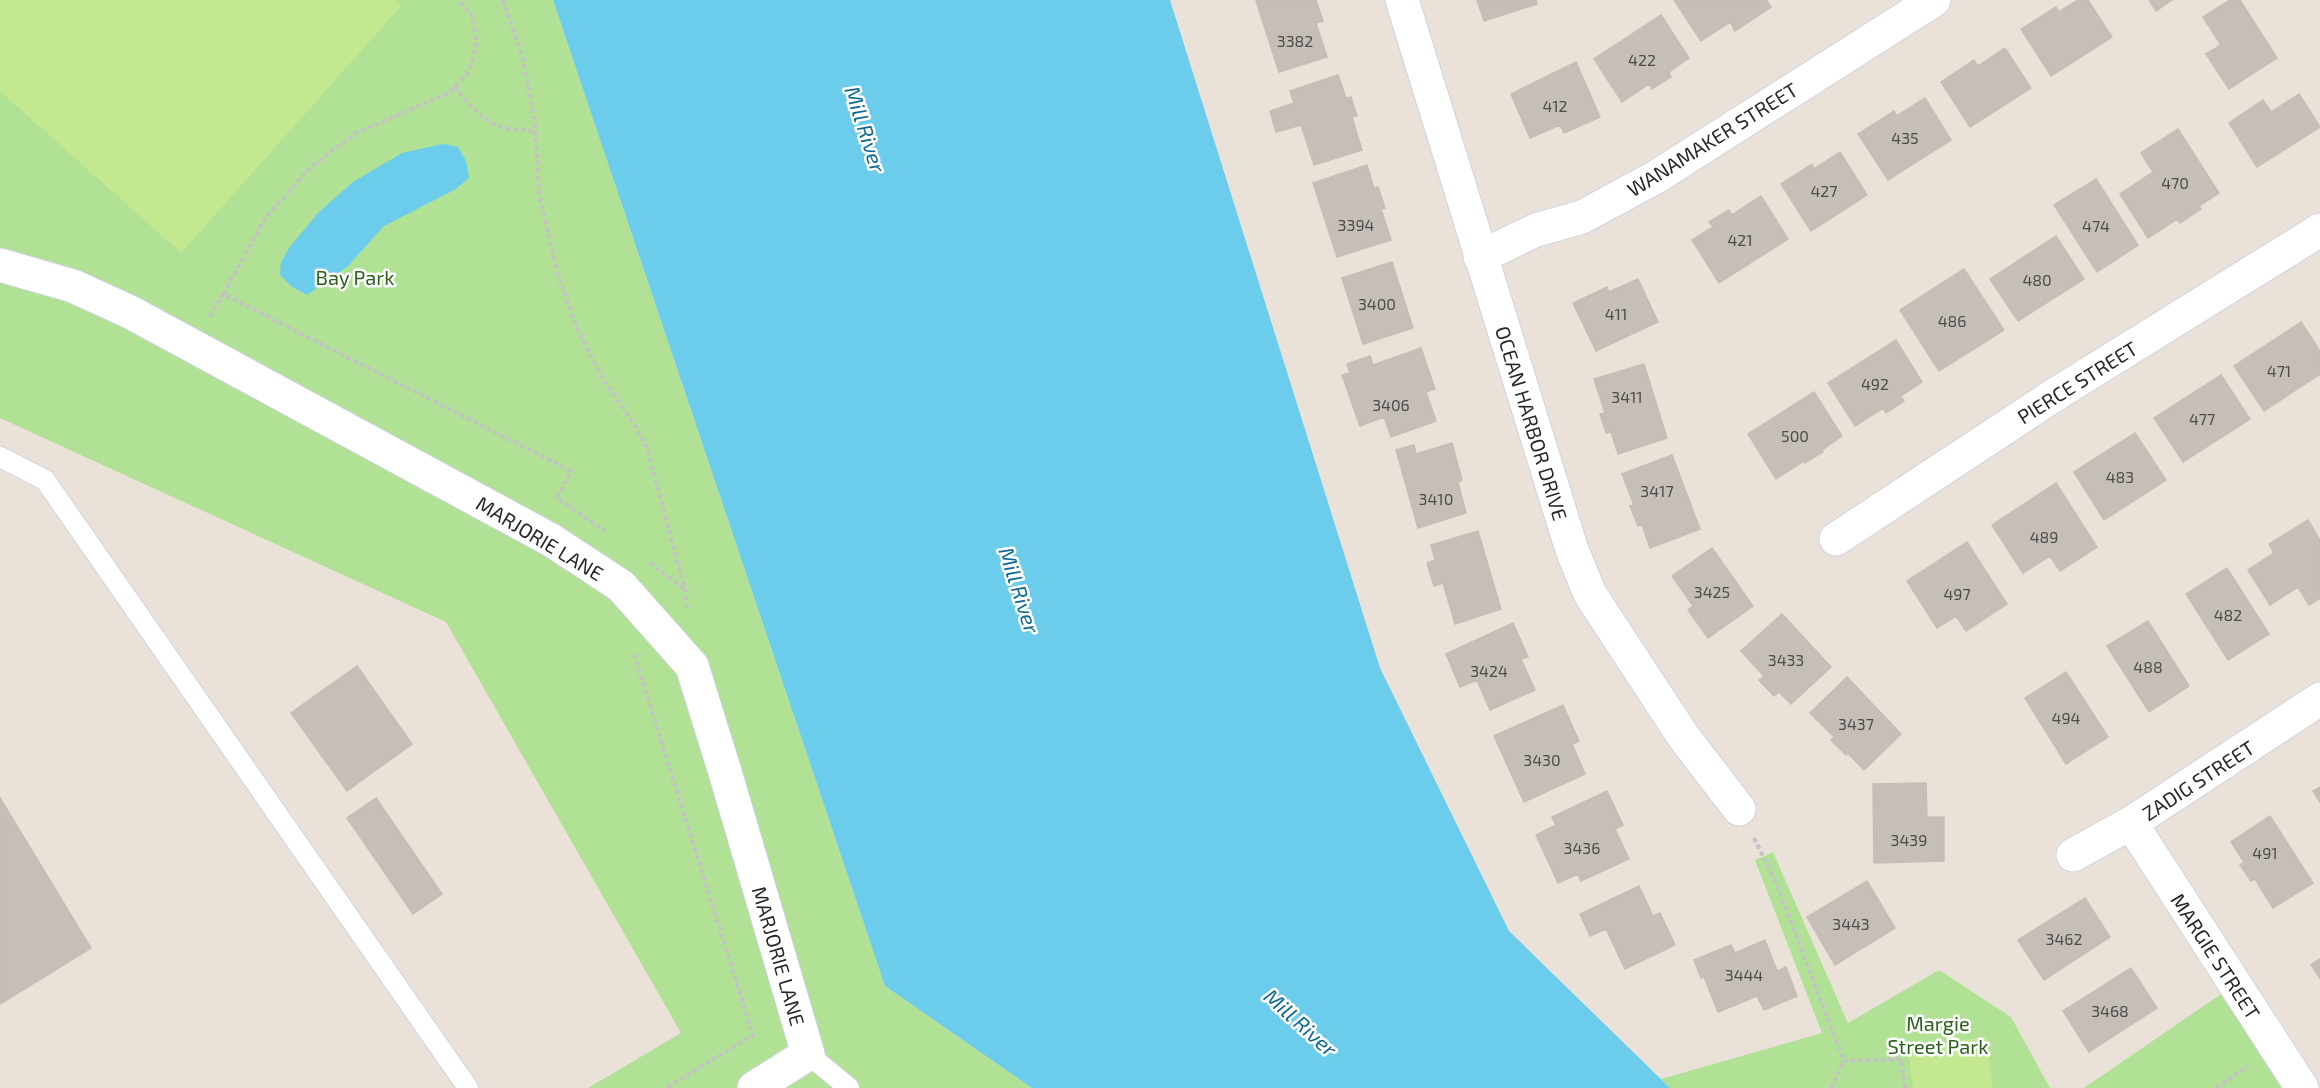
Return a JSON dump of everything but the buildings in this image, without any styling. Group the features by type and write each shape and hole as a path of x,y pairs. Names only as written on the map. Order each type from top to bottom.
{"street":[{"name":"OCEAN HARBOR DRIVE","path":"1402,0 1572,550 1590,594 1683,736 1739,808"},
{"name":"WANAMAKER STREET","path":"1480,257 1536,230 1582,218 1656,177 1934,0"},
{"name":"PIERCE STREET","path":"1836,539 2056,394 2320,230"},
{"name":"MARJORIE LANE","path":"0,265 73,286 130,312 550,540 621,586 692,666 808,1054"},
{"name":"ZADIG STREET","path":"2073,855 2131,823 2320,699"},
{"name":"MARGIE STREET","path":"2131,823 2302,1088"},
{"path":"754,1088 808,1054"}],"lane":[{"path":"0,457 45,480 468,1088"},
{"path":"808,1054 849,1088"},
{"name":"MARJORIE LANE","path":"808,1054 826,1088"}],"path":[{"path":"199,314 209,320 267,217 311,168 356,133 449,93 469,71 477,43 472,16 459,0"},
{"path":"503,0 522,56 535,131 539,193 558,275 579,333 603,379 634,424 646,448 685,590 687,612"},
{"path":"455,87 462,97 481,114 502,127 535,131"},
{"path":"223,294 571,471 557,498 614,537"},
{"path":"621,586 633,550 685,590"},
{"path":"633,652 753,1035 666,1088"},
{"path":"1739,808 1775,880 1844,1061 1831,1088"},
{"path":"1844,1061 1901,1059 1905,1088"}],"green space":[{"name":"Bay Park","path":"0,0 553,0 885,986 1032,1088 588,1088 681,1033 446,622 0,418"},
{"path":"0,0 394,0 401,6 181,253 0,91"},
{"name":"Margie Street Park","path":"1773,852 1848,1023 1939,970 2011,1017 2050,1088 1670,1088 1661,1079 1822,1033 1755,860"},
{"path":"2224,992 2286,1088 2084,1088"},
{"path":"1986,1037 1993,1088 1913,1088 1908,1049"}],"water":[{"name":"Mill River","path":"553,0 1170,0 1380,668 1509,931 1670,1088 1032,1088 885,986"},
{"path":"443,144 458,147 466,161 469,178 456,189 384,226 347,267 307,295 292,287 280,275 281,262 289,248 318,213 353,182 402,153"}]}
